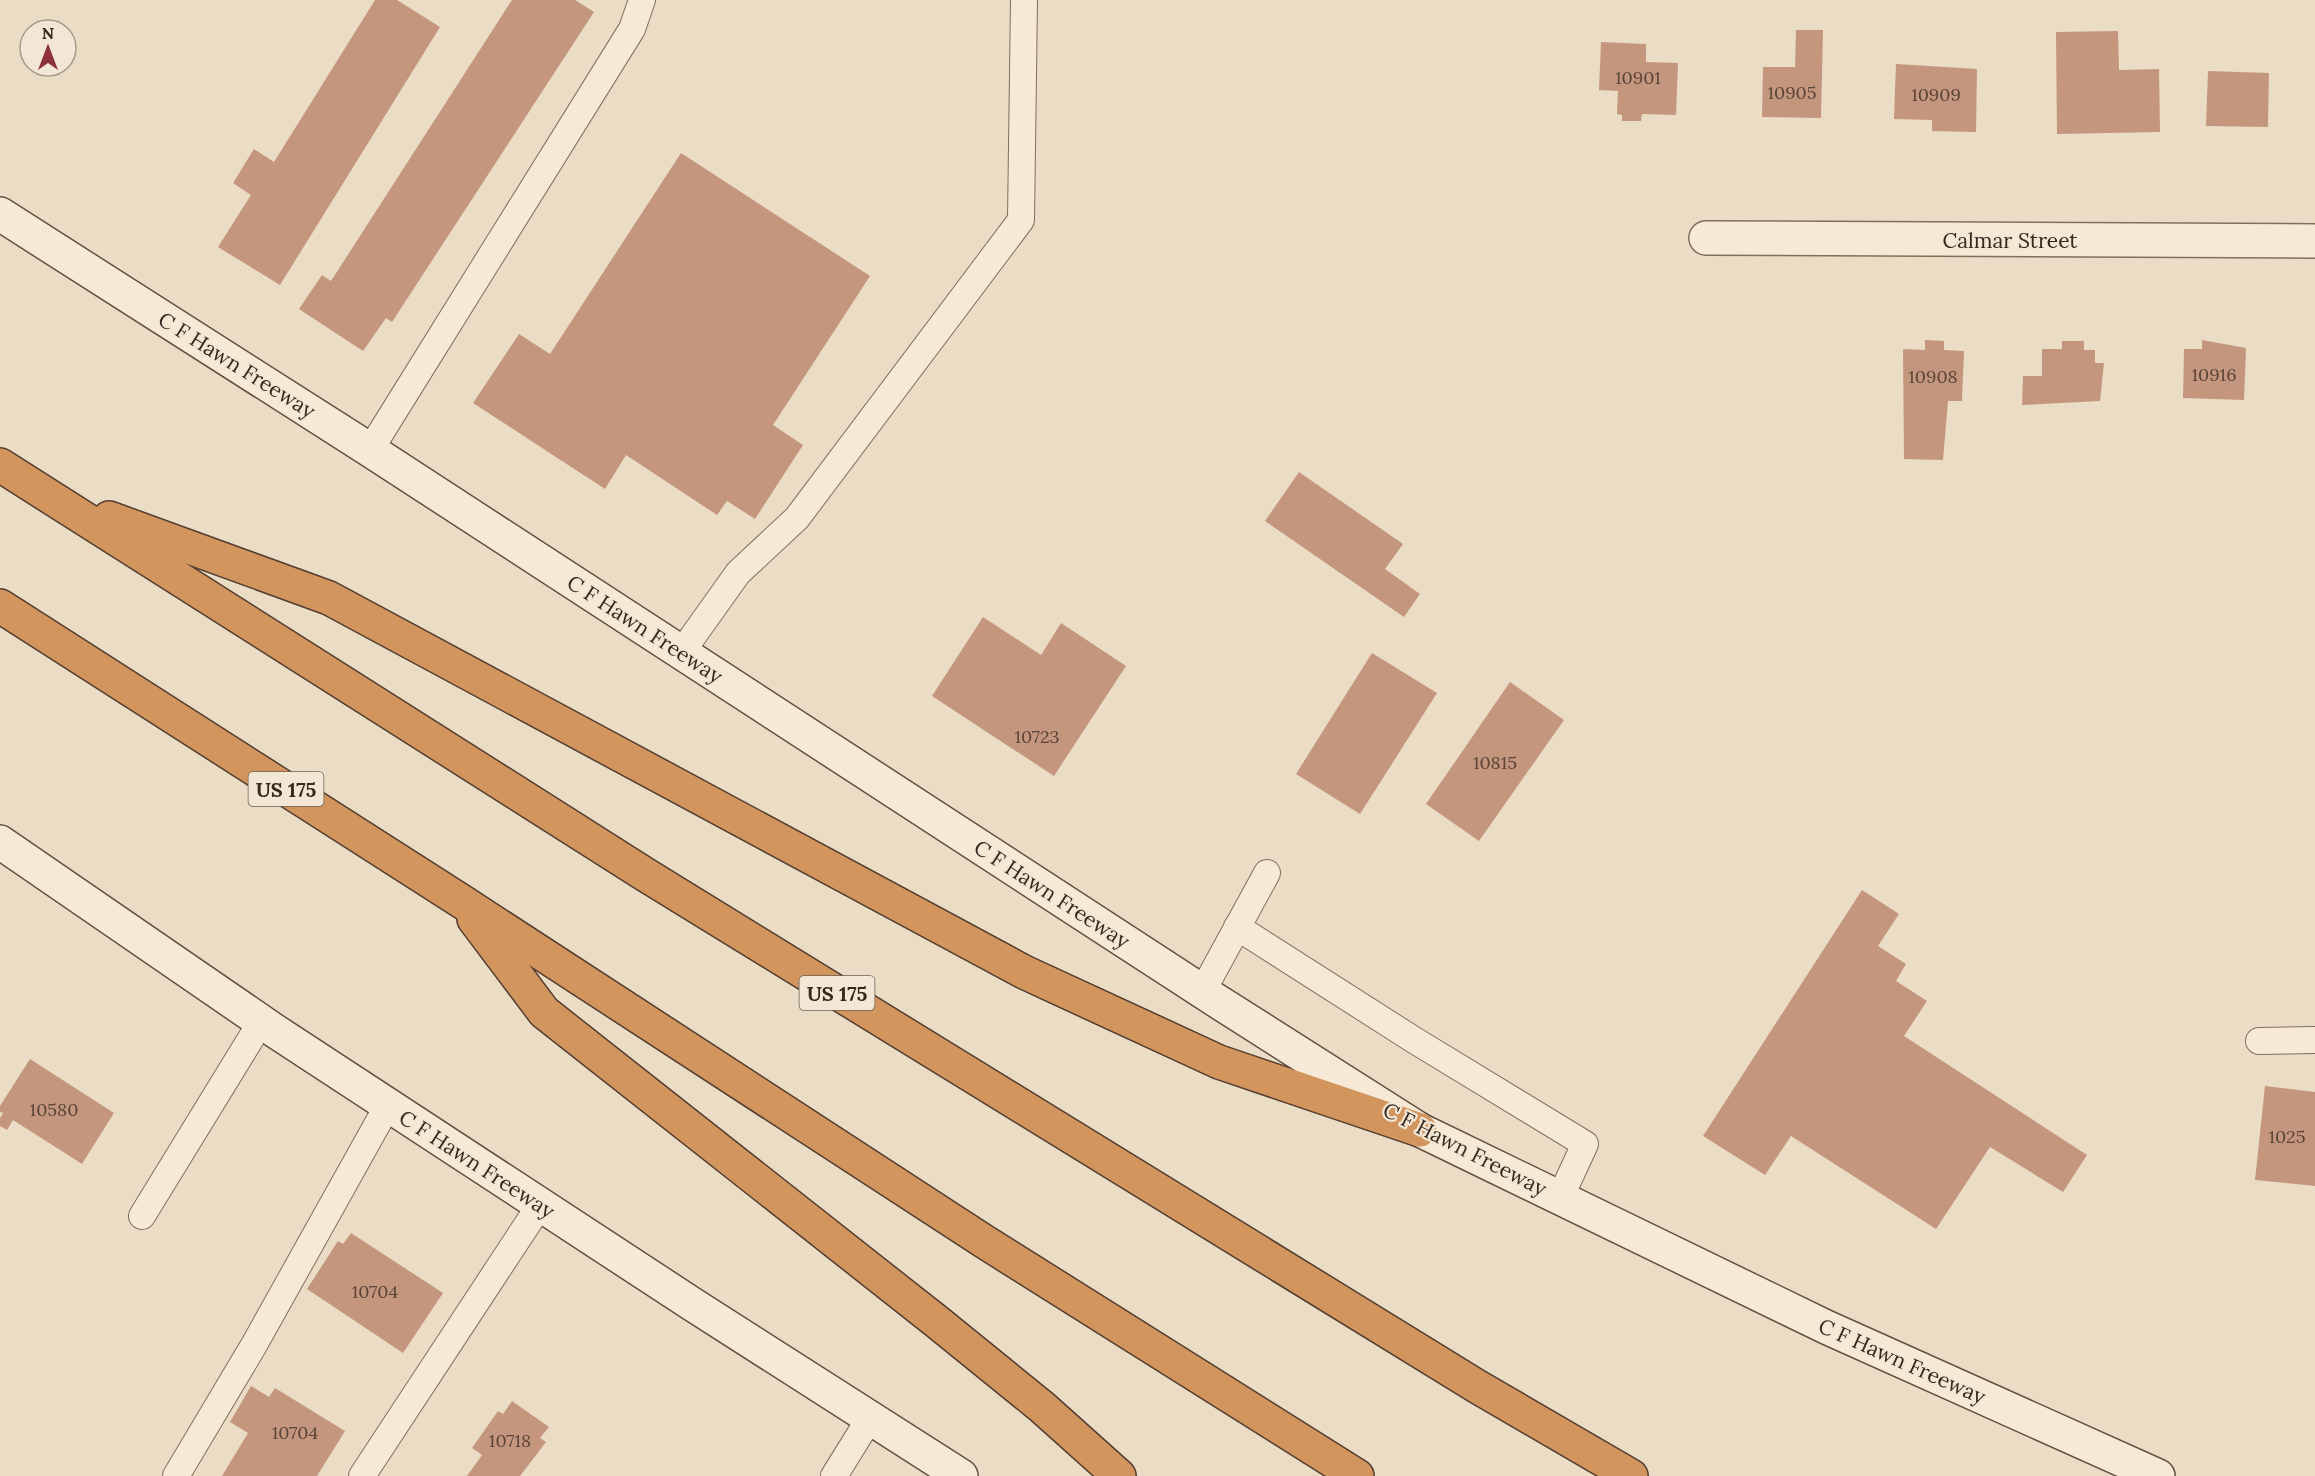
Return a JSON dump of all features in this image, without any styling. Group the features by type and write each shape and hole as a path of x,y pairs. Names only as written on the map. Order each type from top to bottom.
{"highway":[{"name":"US 175","path":"0,465 646,876 1478,1387 1631,1476"},
{"path":"51,497 329,598 1024,972 1219,1062 1420,1130"},
{"name":"US 175","path":"0,606 461,901 985,1242 1357,1476"},
{"path":"461,901 544,1012 1016,1385 1119,1476"}],"main road":[{"name":"C F Hawn Freeway","path":"0,214 370,450 1202,992 1420,1130 1826,1327 2158,1476"},
{"name":"Calmar Street","path":"1706,238 2315,241"},
{"name":"C F Hawn Freeway","path":"0,842 261,1022 388,1106 961,1476"}],"lane":[{"path":"370,450 632,29 642,0"},
{"path":"681,653 738,573 797,518 1021,220 1024,0"},
{"path":"1202,992 1267,873"},
{"path":"1237,927 1414,1040 1586,1144 1560,1198"},
{"path":"142,1216 261,1022"},
{"path":"2259,1041 2315,1040"},
{"path":"176,1476 254,1346 388,1106"},
{"path":"362,1476 540,1205"},
{"path":"834,1476 870,1418"}],"building":[{"path":"375,0 397,0 440,27 280,285 218,247 251,195 233,183 254,149 274,162"},
{"path":"512,0 575,0 594,12 392,322 386,318 363,351 299,309 322,275 331,281"},
{"path":"1796,30 1823,30 1821,118 1762,117 1763,67 1795,67"},
{"path":"2118,31 2119,70 2159,69 2160,132 2057,134 2056,32"},
{"path":"1601,42 1646,44 1646,62 1678,63 1676,115 1642,114 1641,121 1622,121 1622,115 1617,114 1618,91 1599,90"},
{"path":"1896,64 1977,69 1976,132 1932,131 1932,120 1894,119"},
{"path":"2208,71 2269,73 2268,127 2206,126"},
{"path":"681,153 870,276 773,425 803,445 755,519 727,501 717,515 626,455 605,489 473,403 519,334 550,354"},
{"path":"1925,340 1944,341 1944,350 1964,351 1962,401 1948,401 1943,460 1904,459 1903,349 1925,350"},
{"path":"2202,340 2246,348 2244,400 2183,398 2184,349 2202,349"},
{"path":"2062,341 2084,341 2084,350 2095,350 2095,363 2104,363 2100,401 2022,405 2023,376 2042,376 2042,349 2062,349"},
{"path":"1299,472 1403,544 1385,569 1420,594 1404,617 1265,521"},
{"path":"983,617 1041,655 1061,623 1126,666 1054,776 932,696"},
{"path":"1372,653 1437,693 1360,814 1296,774"},
{"path":"1510,682 1564,720 1479,841 1426,804"},
{"path":"1862,890 1899,914 1878,946 1906,964 1896,981 1927,1001 1904,1036 2087,1155 2063,1192 1990,1147 1936,1229 1791,1136 1765,1175 1703,1136"},
{"path":"30,1059 114,1113 82,1164 13,1120 7,1130 0,1126 3,1113 0,1112 0,1106"},
{"path":"2265,1086 2315,1092 2315,1186 2255,1180"},
{"path":"351,1233 443,1293 403,1353 307,1289 338,1241 343,1244"},
{"path":"251,1386 269,1397 275,1388 345,1431 317,1476 222,1476 248,1433 230,1422"},
{"path":"512,1401 549,1427 540,1438 546,1442 520,1476 467,1476 482,1455 472,1448 498,1411 503,1414"}]}
